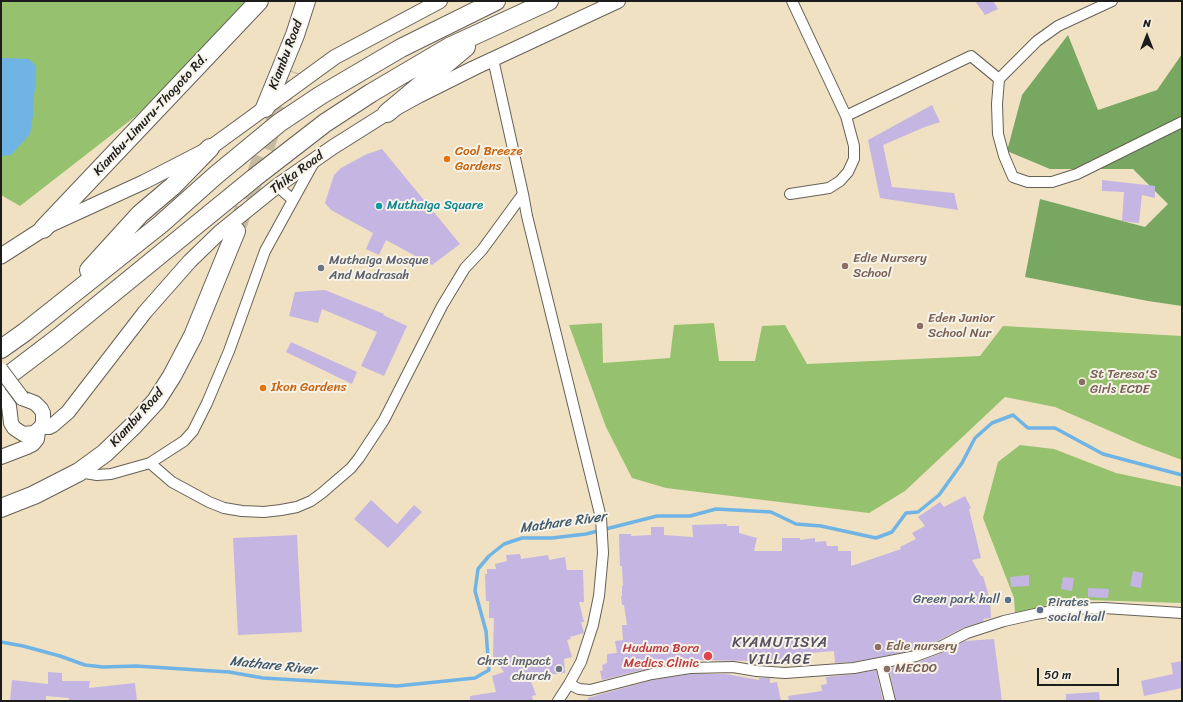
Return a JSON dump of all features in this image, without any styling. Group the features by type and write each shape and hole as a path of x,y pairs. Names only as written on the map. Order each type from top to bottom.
{"highway":[{"name":"Kiambu-Limuru-Thogoto Rd.","path":"43,229 259,1"},
{"name":"Kiambu Road","path":"265,108 295,35 306,1"},
{"name":"Kiambu Road","path":"292,71 319,1"},
{"path":"1,349 25,332 161,224 216,175 279,123 321,95 401,48 496,1"},
{"name":"Thika Road","path":"6,374 59,337 254,178 325,124 371,93 449,48 548,1"},
{"path":"387,113 487,30"},
{"path":"62,303 102,254 140,214 173,186 210,148"},
{"name":"Kiambu Road","path":"1,508 34,495 79,472 105,453 156,401 172,376 193,336 236,231"}],"main road":[{"path":"1,256 43,229 144,182 210,148 335,56 440,1"},
{"name":"Thika Road","path":"5,400 11,423 18,432 29,434 53,425 68,412 145,312 190,261 220,232 277,186 387,113 450,79 618,1"},
{"path":"1,457 32,444 37,439 44,418 42,409 35,403 22,398 6,374"}],"street":[{"path":"790,194 829,188 840,181 848,172 854,159 854,146 846,116 792,1"},
{"path":"1112,1 1058,26 1037,41 999,79 997,104 998,134 1004,156 1013,177 1028,182 1052,182 1077,174 1182,122"},
{"path":"846,116 971,56 999,79"},
{"path":"493,59 527,216 601,518 603,553 599,596 593,625 581,662 558,701"},
{"path":"79,472 97,475 111,474 150,463 184,441 193,431 199,421 229,351 265,251 315,160"},
{"path":"277,186 293,200"},
{"path":"150,463 172,482 209,502 224,508 264,512 281,510 297,507 322,493 351,468 359,458 384,420 442,306 465,268 482,250 523,194"},
{"path":"569,684 590,690 652,674 690,668 733,667 757,671 785,673 848,669 881,664 916,656 940,647 967,633 1004,621 1066,609 1104,608 1182,613"},
{"path":"881,664 890,701"}],"green space":[{"path":"1,1 250,1 137,115 20,206 1,195"},
{"path":"1068,35 1098,110 1157,90 1182,54 1182,306 1148,301 1025,277 1040,199 1145,227 1168,204 1133,169 1050,169 1007,151 1022,95"},
{"path":"602,323 603,363 670,358 674,325 714,323 719,361 755,361 762,326 785,325 807,364 980,356 1003,326 1182,336 1182,460 1142,445 1055,407 1005,397 905,491 869,513 666,488 632,478 606,427 569,325"},
{"path":"1020,445 1054,449 1116,473 1182,487 1182,603 1056,599 1058,604 1015,613 1014,598 983,518 998,462"}],"water":[{"path":"1,58 29,59 36,66 36,82 30,134 11,155 1,156"}],"building":[{"path":"975,1 993,1 998,9 985,15"},
{"path":"932,105 940,122 883,145 892,187 954,193 958,210 880,198 868,140"},
{"name":"Muthaiga Square","path":"382,149 460,244 432,265 386,240 379,255 366,249 373,233 331,210 325,203 334,175 341,168 367,154"},
{"path":"1102,180 1155,186 1155,198 1142,195 1139,223 1122,221 1124,192 1102,191"},
{"path":"325,290 384,314 383,315 407,326 384,376 361,366 377,332 322,309 318,323 289,316 295,292"},
{"path":"291,342 357,372 352,384 286,352"},
{"path":"965,496 971,508 969,509 981,558 972,560 981,576 983,576 990,600 991,618 983,619 984,621 965,627 937,641 914,650 853,662 835,663 834,651 811,653 811,664 760,665 760,661 689,660 689,662 650,668 602,680 600,671 603,670 602,665 607,663 607,654 617,653 615,641 623,640 622,625 627,625 621,596 623,586 622,566 620,566 619,534 631,534 631,536 651,535 651,527 664,527 664,535 693,537 692,525 727,524 727,526 739,526 739,533 757,538 754,551 782,551 782,538 800,538 800,540 815,538 815,542 826,541 827,546 838,546 838,551 851,551 851,566 901,549 900,547 916,539 912,533 925,526 918,517 940,502 944,507"},
{"path":"371,500 397,524 414,505 422,512 388,548 354,519"},
{"path":"297,535 302,632 238,635 233,538"},
{"path":"520,554 521,559 548,555 549,560 565,557 567,570 583,570 584,602 579,602 584,622 581,622 584,633 570,637 571,639 567,640 572,657 564,659 565,673 543,675 530,679 536,695 532,696 533,701 470,701 470,696 496,692 492,676 504,672 493,657 494,618 489,618 489,601 486,601 485,574 487,574 487,569 496,569 495,564 507,561 506,555"},
{"path":"1133,571 1143,573 1141,588 1130,586"},
{"path":"1029,575 1029,586 1011,587 1010,577"},
{"path":"1063,577 1074,578 1072,591 1061,589"},
{"path":"1088,588 1109,589 1108,598 1088,597"},
{"path":"994,639 1002,701 896,701 889,668 918,662 942,653 965,641"},
{"path":"1182,661 1182,688 1144,696 1141,681 1173,674 1171,663"},
{"path":"876,670 883,701 789,701 788,696 822,691 821,685 827,684 826,677"},
{"path":"48,672 62,673 62,681 90,681 89,688 135,683 137,701 69,701 69,698 46,696 46,701 10,701 12,680 48,684"},
{"path":"691,674 726,674 759,680 759,678 770,678 770,683 777,682 781,701 588,701 588,698 653,680"},
{"path":"1099,692 1100,701 1066,701 1066,694"}],"waterway":[{"name":"Mathare River","path":"1,642 60,656 85,665 103,667 136,666 229,672 263,678 397,686 475,678 489,670 486,631 475,591 478,569 489,556 504,544 522,538 552,538 586,534 657,516 690,516 716,509 771,512 796,524 821,526 876,538 892,532 906,513 918,512 939,495 962,463 975,438 992,423 1013,415 1028,428 1055,428 1103,454 1182,475"}],"tunnel":[{"path":"238,225 292,71"}],"place":[{"name":"Cool Breeze Gardens","path":"447,159"},
{"name":"Muthaiga Square","path":"379,206"},
{"name":"Edie Nursery School","path":"845,266"},
{"name":"Muthaiga Mosque And Madrasah","path":"321,268"},
{"name":"Eden Junior School Nur","path":"920,326"},
{"name":"St Teresa'S Girls ECDE","path":"1082,382"},
{"name":"Ikon Gardens","path":"263,388"},
{"name":"Green park hall","path":"1008,600"},
{"name":"Pirates social hall","path":"1040,610"},
{"name":"Edie nursery","path":"878,647"},
{"name":"Huduma Bora Medics Clinic","path":"708,656"},
{"name":"Chrst impact church","path":"559,669"},
{"name":"MECDO","path":"887,669"}],"district":[{"name":"KYAMUTISYA VILLAGE","path":"780,652"}]}
